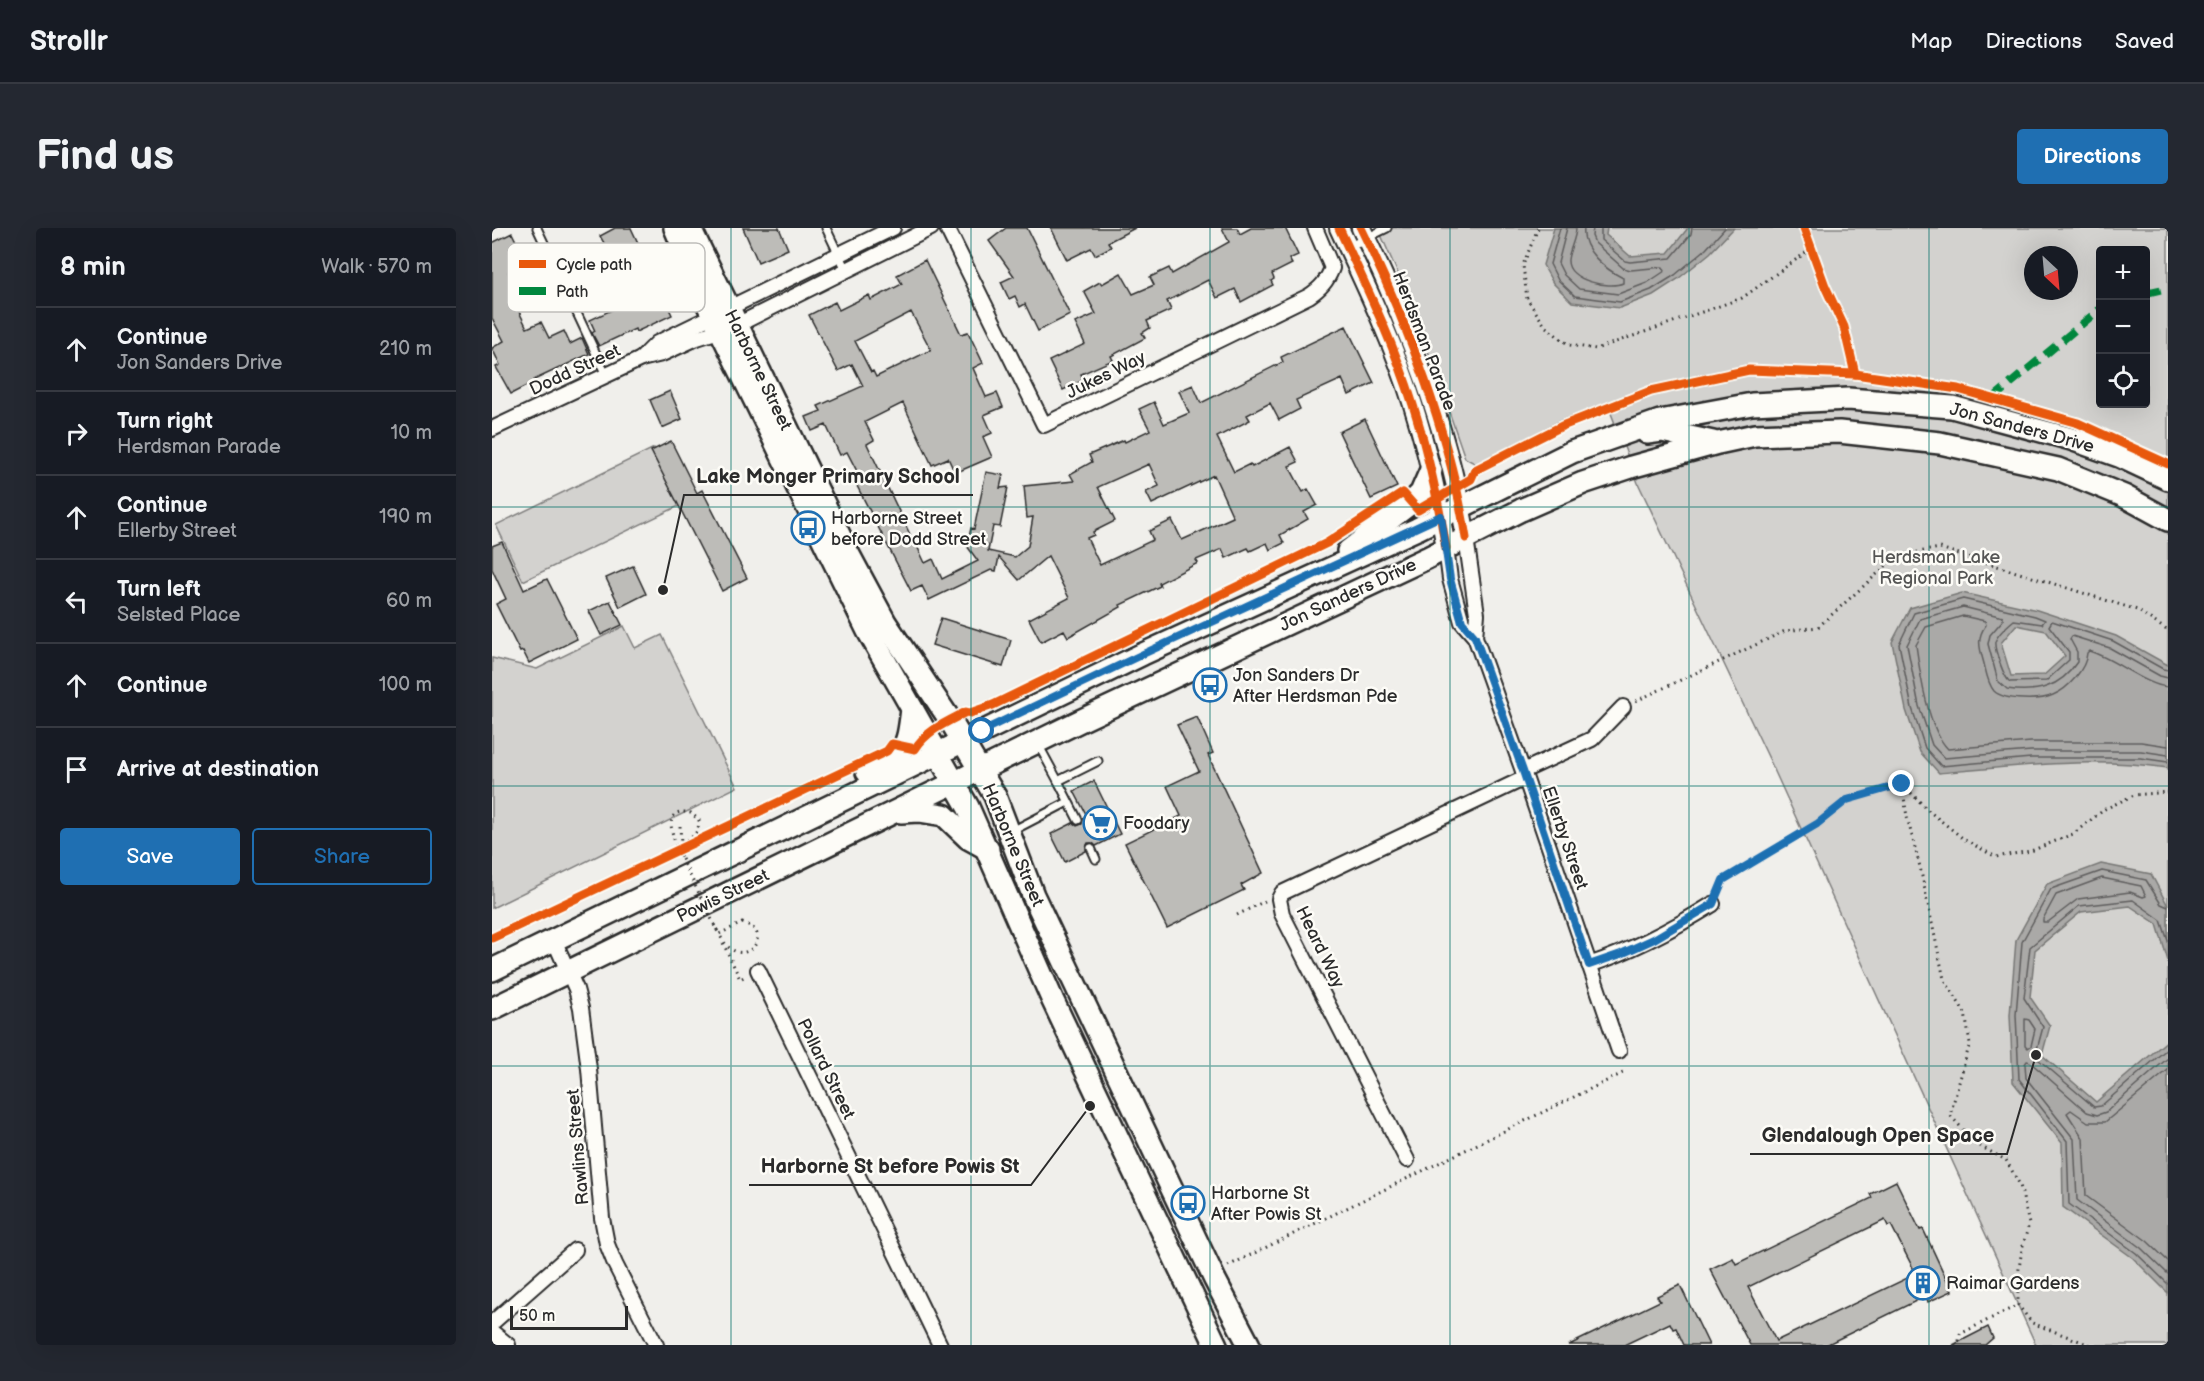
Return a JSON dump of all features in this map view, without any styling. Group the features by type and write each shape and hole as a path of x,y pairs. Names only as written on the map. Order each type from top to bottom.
{"main road":[{"name":"Harborne Street","path":"675,228 683,243"},
{"name":"Harborne Street","path":"690,228 696,243"},
{"name":"Herdsman Parade","path":"1339,228 1399,365 1413,405 1431,470 1446,548"},
{"name":"Herdsman Parade","path":"1364,233 1417,357 1461,506 1466,538"},
{"name":"Harborne Street","path":"705,267 725,319 868,632 938,753 988,849 1053,1001 1216,1345"},
{"name":"Harborne Street","path":"705,283 885,622 995,796 1034,894 1215,1280 1249,1345"},
{"name":"Jon Sanders Drive","path":"938,753 1143,654 1317,575 1572,453 1660,421 1752,404 1848,399 1952,407 2071,439 2119,456 2168,479"},
{"path":"1619,436 1662,431 1718,443"},
{"name":"Jon Sanders Drive","path":"954,783 1521,510 1583,483 1718,443 1755,435 1839,432 1940,443 2058,469 2124,496 2168,520"},
{"path":"1317,575 1411,504 1421,493 1431,470"},
{"path":"838,802 863,774 889,761 906,747 912,709"},
{"name":"Powis Street","path":"492,970 938,753"},
{"name":"Powis Street","path":"492,1009 954,783"},
{"path":"894,812 919,811 944,815 968,838 988,849"}],"street":[{"name":"Dodd Street","path":"492,429 641,358 662,354 697,338 725,319 838,255 893,228"},
{"name":"Dodd Street","path":"725,319 846,270 931,228"},
{"name":"Jukes Way","path":"947,228 1044,425 1309,296 1321,288 1332,268 1315,228"},
{"name":"Ellerby Street","path":"1466,538 1477,614 1475,637"},
{"name":"Ellerby Street","path":"1446,548 1450,579 1462,622 1475,637 1619,1051"},
{"name":"Heard Way","path":"1407,1160 1282,914 1279,904 1282,893 1592,739 1623,707"},
{"path":"1589,965 1654,939 1713,904"},
{"name":"Rawlins Street","path":"554,940 569,972 581,1008 589,1069 602,1218 607,1244 656,1345"},
{"name":"Pollard Street","path":"759,970 940,1345"},
{"path":"508,1345 492,1331 575,1250"}],"lane":[{"path":"537,228 544,243"},
{"path":"826,228 846,270"},
{"path":"1348,247 1364,233 1387,228"},
{"path":"576,312 606,375"},
{"path":"1037,742 1078,820"},
{"path":"1058,781 1098,761"},
{"path":"1009,833 1068,802"},
{"path":"1091,848 1096,859"}],"path":[{"path":"1538,228 1522,265 1527,298 1546,327 1569,345 1596,349 1742,298 1813,254 1808,239"},
{"path":"1623,707 1785,631 1818,627 1897,556 1940,548 2137,610 2168,632"},
{"path":"1902,784 1930,812 1965,840 1996,856 2031,851 2073,834 2105,809 2134,795 2168,792"},
{"path":"1713,904 1723,880 1817,824 1847,800 1902,784"},
{"path":"1902,784 1907,817 1944,979 1965,1013 1970,1043 1950,1115 1976,1144 2006,1160 2020,1185 2029,1224 2018,1275 2018,1305 2032,1323 2090,1345"},
{"path":"680,826 682,845 699,829 699,820 686,811 677,814 670,828 682,859 740,979 759,970"},
{"path":"1237,915 1282,893"},
{"path":"714,925 718,934 729,948 736,952 744,952 756,946 758,937 750,925 742,923 718,934"},
{"path":"1227,1266 1625,1072"},
{"path":"1959,1341 1960,1334 2018,1305"}],"green space":[{"name":"Herdsman Lake Regional Park","path":"1378,228 2168,228 2168,1345 2036,1345 1772,765 1638,483 1607,403 1559,421 1476,464 1465,458 1415,313"},
{"path":"654,448 681,505 523,581 496,525"},
{"path":"624,626 635,648 662,635 737,787 492,908 492,658 537,669"}],"water":[{"path":"1554,228 1607,228 1606,235 1630,256 1668,253 1688,228 1734,228 1710,253 1678,279 1653,295 1620,308 1572,302 1553,283 1543,265"},
{"path":"1962,593 2037,610 2116,636 2168,665 2168,768 2082,763 2025,765 1939,773 1920,752 1906,710 1892,642 1910,608","holes":["2016,625 2046,631 2065,656 2044,675 2011,676 2001,643"]},
{"path":"2101,864 2151,874 2168,906 2168,961 2157,924 2130,906 2081,912 2035,950 2030,997 2050,1026 2042,1055 2096,1102 2168,1040 2168,1293 2133,1258 2063,1207 2062,1143 2013,1082 2010,1015 2016,940 2047,884"}],"building":[{"path":"615,228 631,228 638,243 604,243 600,236"},
{"path":"743,228 779,228 788,249 758,262"},
{"path":"1006,228 1027,228 1070,315 1038,331 1025,304 1020,307 1015,296 1009,299 1001,282 1014,276 989,241"},
{"path":"1051,228 1135,228 1108,242 1111,247 1095,255 1091,248 1067,260"},
{"path":"1222,228 1237,228 1240,234 1251,228 1285,228 1298,255 1289,259 1292,264 1272,274 1273,285 1241,302 1235,289 1217,298 1208,280 1167,301 1171,310 1147,321 1150,328 1142,333 1145,338 1111,356 1113,360 1081,374 1084,380 1063,390 1049,361 1085,344 1075,323 1096,314 1084,291 1121,273 1133,294 1154,285 1150,277 1169,268 1172,274 1229,242"},
{"path":"512,233 517,243 507,243 507,312 519,312 527,328 541,322 549,338 564,331 570,344 582,338 589,354 534,380 511,394 496,367 500,365 492,348 504,341 492,318 492,243"},
{"path":"925,260 961,334 968,332 983,363 973,368 986,397 997,393 1003,407 984,415 992,433 983,437 992,457 955,473 948,458 932,465 903,403 865,422 874,440 867,444 915,545 925,563 933,559 942,579 978,561 967,546 971,528 974,529 986,472 1003,475 1000,488 1008,487 1000,527 993,526 988,551 1015,557 1028,546 1033,517 1027,518 1024,486 1074,481 1070,474 1092,462 1089,455 1150,430 1139,409 1154,402 1164,424 1189,413 1179,391 1193,385 1201,403 1283,362 1281,357 1346,326 1374,383 1349,395 1342,379 1296,400 1300,409 1279,420 1270,403 1247,415 1250,420 1217,437 1234,472 1250,464 1252,467 1290,447 1298,462 1289,466 1303,492 1308,489 1317,505 1304,512 1308,519 1280,535 1284,543 1270,550 1267,543 1250,551 1248,548 1226,558 1222,549 1196,560 1198,563 1159,583 1160,586 1120,605 1121,607 1068,637 1064,630 1041,642 1029,619 1069,598 1048,556 1019,580 999,557 996,571 991,570 929,600 922,586 911,591 855,482 861,479 847,452 840,455 826,425 812,431 806,417 821,411 818,406 863,386 852,364 838,371 809,315 835,302 839,310 869,295 871,300 902,284 897,275","holes":["911,312 931,350 876,377 855,341","1149,464 1159,486 1146,492 1152,504 1214,475 1233,517 1182,540 1172,520 1149,531 1153,540 1100,565 1087,538 1094,535 1093,532 1115,521 1098,487"]},
{"path":"607,312 671,312 672,315 599,346 592,333 595,331 590,320"},
{"path":"670,391 682,419 662,428 650,400"},
{"path":"1365,419 1397,487 1371,499 1339,432"},
{"path":"671,441 697,493 702,490 747,578 722,591 651,451"},
{"path":"502,542 524,590 547,579 577,639 529,663 523,651 520,652 496,604 506,599 492,569 492,546"},
{"path":"633,566 646,594 620,607 606,578"},
{"path":"610,601 622,625 601,635 589,611"},
{"path":"941,618 1011,640 1003,667 932,645"},
{"path":"1197,717 1213,753 1208,755 1263,873 1241,885 1244,890 1167,928 1125,843 1181,816 1167,786 1199,771 1177,725"},
{"path":"1094,781 1120,834 1096,846 1088,843 1086,851 1065,862 1051,834 1073,823 1077,826 1082,824 1083,818 1087,816 1074,791"},
{"path":"1896,1181 1920,1230 1923,1229 1952,1291 1928,1302 1926,1296 1826,1345 1750,1345 1710,1269 1733,1258 1736,1264 1872,1198 1870,1194","holes":["1885,1220 1888,1226 1891,1225 1916,1274 1776,1341 1748,1287"]},
{"path":"1680,1285 1709,1345 1684,1345 1676,1328 1673,1329 1670,1323 1624,1345 1569,1345 1660,1301 1657,1296"},
{"path":"1988,1327 1993,1338 1985,1345 1953,1345"}],"marked path":[{"path":"2150,292 2168,288"},
{"path":"1992,399 2096,312"}],"cycle path":[{"path":"1339,228 1379,315 1405,382 1428,458 1446,548"},
{"path":"1361,228 1395,302 1425,380 1449,459 1466,538"},
{"path":"1804,228 1825,286 1844,327 1855,374"},
{"path":"492,938 887,751 892,744 915,749 931,732 952,719 966,712 970,713 993,705 1327,543 1403,493 1418,510 1471,479 1475,470 1562,426 1651,391 1749,370 1855,374 1958,389 2078,423 2168,464"}],"place":[{"name":"Harborne Street before Dodd Street","path":"808,528"},
{"name":"Lake Monger Primary School","path":"663,590"},
{"name":"Jon Sanders Dr After Herdsman Pde","path":"1210,685"},
{"name":"Foodary","path":"1100,823"},
{"name":"Glendalough Open Space","path":"2036,1055"},
{"name":"Harborne St before Powis St","path":"1090,1106"},
{"name":"Harborne St After Powis St","path":"1188,1203"},
{"name":"Raimar Gardens","path":"1923,1283"}],"route":[{"path":"982,731 1441,516 1450,579 1462,622 1475,637 1589,965 1654,939 1713,904 1723,880 1817,824 1847,800 1902,784"}]}
